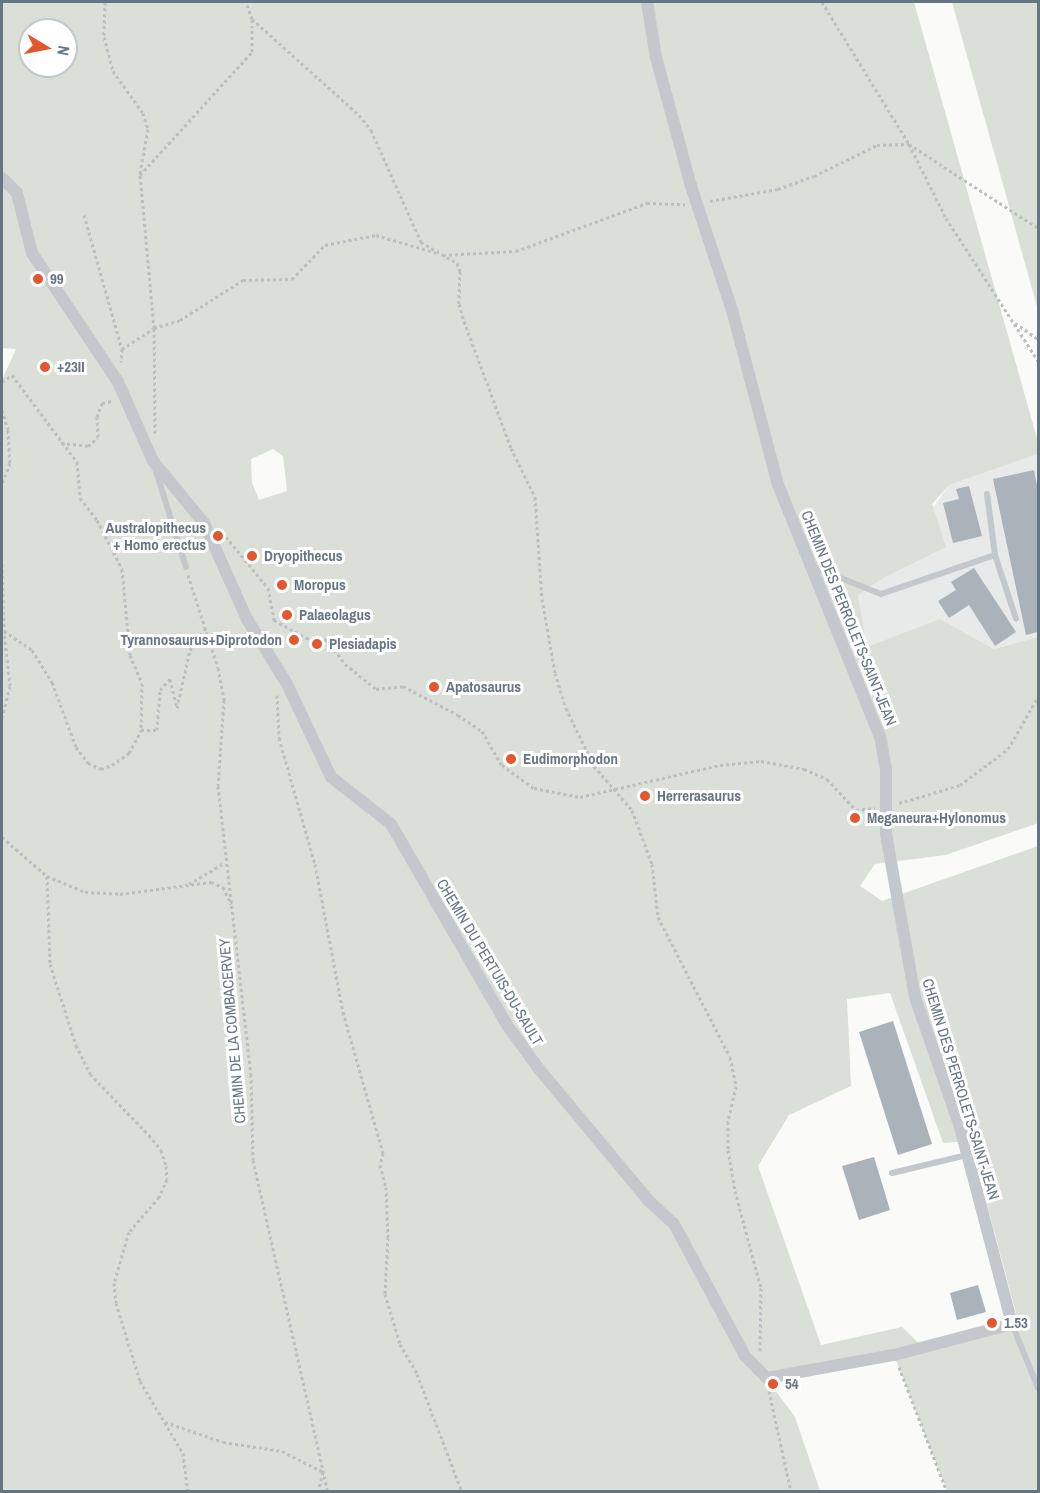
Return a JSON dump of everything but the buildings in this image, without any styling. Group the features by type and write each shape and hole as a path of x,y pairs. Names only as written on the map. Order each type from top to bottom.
{"street":[{"name":"CHEMIN DES PERROLETS-SAINT-JEAN","path":"647,2 656,57 697,203 732,310 778,485 880,737 886,770 886,834 915,997 967,1155 1012,1324"},
{"name":"CHEMIN DU PERTUIS-DU-SAULT","path":"2,178 17,193 32,253 118,382 153,461 204,523 247,619 287,684 331,777 391,824 507,1025 538,1069 648,1200 674,1224 745,1356 767,1378"},
{"path":"767,1378 894,1355 1012,1324"}],"lane":[{"name":"CHEMIN DU PERTUIS-DU-SAULT","path":"153,461 186,567"},
{"path":"987,494 995,555 1016,619"},
{"path":"813,567 881,594 995,555"},
{"path":"892,1173 967,1155"},
{"name":"CHEMIN DES PERROLETS-SAINT-JEAN","path":"1012,1324 1038,1388"}],"path":[{"path":"105,2 104,37 112,72 143,113 148,129 140,175 154,327 154,438"},
{"path":"140,175 252,52 252,19 246,2"},
{"path":"822,2 909,144 946,218 1038,361"},
{"path":"252,19 359,115 371,130 421,243 457,263 460,271 461,312 511,448 535,497 542,598 563,699 594,766 632,810 652,864 658,916 730,1057 736,1086 728,1122 728,1150 735,1191 760,1288 760,1352 767,1378 774,1427 791,1491"},
{"path":"122,349 154,327 180,320 243,280 292,279 325,245 376,235 443,255 516,251 647,202 697,203 778,189 814,176 877,145 909,144 1038,228"},
{"path":"84,215 122,349 118,382"},
{"path":"1014,322 1038,339"},
{"path":"2,382 12,375 54,429 59,442 77,462 80,498 97,520 122,569 130,655 142,683 141,730 129,753 112,765 101,769 88,763 76,747 52,682 32,650 4,631"},
{"path":"59,442 88,446 98,437 97,417 102,403 124,398"},
{"path":"2,410 8,430 10,463 2,484"},
{"path":"204,523 225,534 242,560 268,588 274,621 306,638 327,640 345,664 376,689 403,686 458,715 482,731 502,765 534,788 580,797 616,792 720,765 761,761 804,769 827,779 856,810 886,807 960,786 1008,749 1038,697"},
{"path":"2,564 4,631 10,686 2,718"},
{"name":"CHEMIN DE LA COMBACERVEY","path":"186,567 206,628 224,700 218,786 225,863 235,923 251,1074 253,1160 328,1491"},
{"path":"141,730 157,729 160,690 170,679 177,708 190,650 206,628"},
{"path":"276,686 279,738 315,864 343,1012 383,1153 388,1237 385,1294 400,1344 417,1374 462,1491"},
{"path":"2,837 46,876 85,892 120,894 212,882 223,887 235,923"},
{"path":"187,885 225,863"},
{"path":"46,876 50,964 75,1045 90,1074 161,1150 166,1166 167,1179 159,1197 129,1232 114,1283 116,1303 140,1381 183,1453 188,1491"},
{"path":"894,1355 947,1491"},
{"path":"164,1421 223,1442 282,1451 323,1472 318,1491"}],"shaded area":[{"path":"2,2 914,2 1038,442 1038,454 949,485 932,504 946,547 885,577 858,595 867,647 940,619 994,649 1038,637 1038,823 946,855 875,864 860,886 882,901 1038,846 1038,1491 947,1491 894,1355 767,1379 795,1417 820,1491 2,1491 2,380 16,349 2,348","holes":["273,449 283,456 287,491 259,500 252,483 251,459","890,993 943,1143 970,1141 1020,1328 927,1351 902,1327 821,1345 758,1166 789,1115 851,1086 847,999"]},
{"path":"952,2 1038,2 1038,310"},
{"path":"1038,454 1038,637 994,649 940,619 867,648 858,595 885,577 949,485"}],"place":[{"name":"99","path":"38,279"},
{"name":"+23II","path":"45,367"},
{"name":"Australopithecus + Homo erectus","path":"218,536"},
{"name":"Dryopithecus","path":"252,556"},
{"name":"Moropus","path":"282,585"},
{"name":"Palaeolagus","path":"287,615"},
{"name":"Tyrannosaurus+Diprotodon","path":"294,640"},
{"name":"Plesiadapis","path":"317,644"},
{"name":"Apatosaurus","path":"434,687"},
{"name":"Eudimorphodon","path":"511,759"},
{"name":"Herrerasaurus","path":"645,796"},
{"name":"Meganeura+Hylonomus","path":"855,818"},
{"name":"1.53","path":"992,1323"},
{"name":"54","path":"773,1384"}]}
